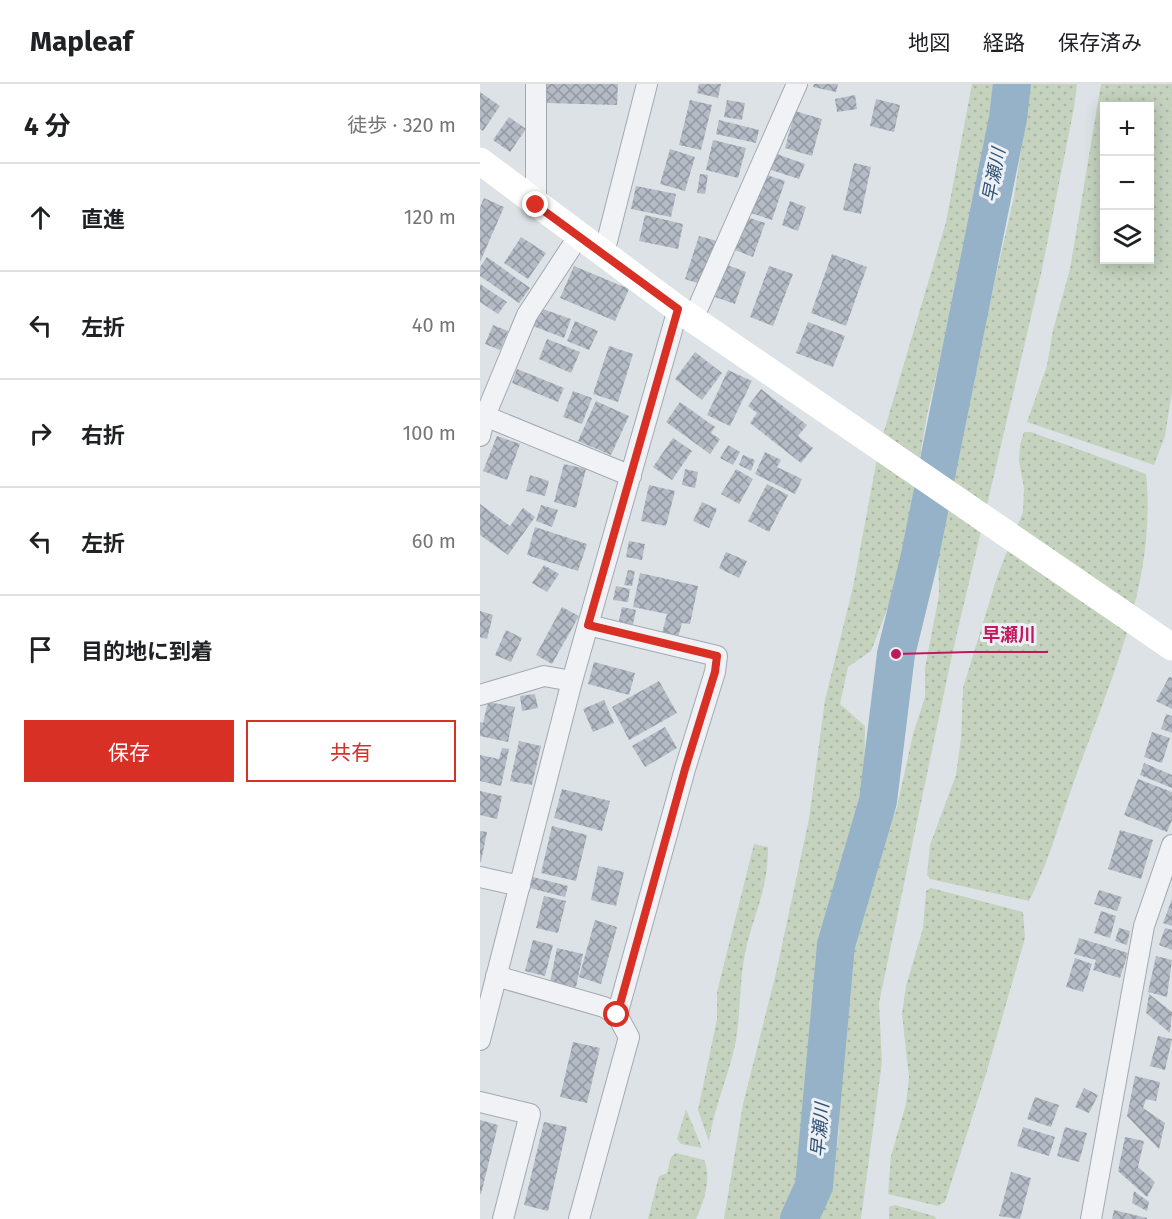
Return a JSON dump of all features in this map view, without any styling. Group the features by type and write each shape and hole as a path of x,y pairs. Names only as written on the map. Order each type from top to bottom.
{"street":[{"path":"536,205 537,84"},
{"path":"604,253 647,84"},
{"path":"480,1040 572,681 631,476 686,314 797,84"},
{"path":"480,161 578,237 604,253 686,314 1163,641"},
{"path":"480,436 527,315 578,237"},
{"path":"486,416 631,476"},
{"path":"588,625 717,656 715,672 685,769 617,1015"},
{"path":"480,695 544,675 572,681"},
{"path":"1091,1219 1144,926 1172,845"},
{"path":"480,877 520,885"},
{"path":"496,976 604,1007 617,1015 629,1037 579,1219"},
{"path":"480,1102 530,1114 502,1219"}],"green space":[{"path":"972,84 998,84 989,153 927,415 911,508 905,563 871,651 848,667 840,704 865,726 864,797 828,934 813,1018 808,1123 791,1205 783,1219 724,1219 743,1104 776,973 809,819 825,700 853,587 879,448 946,222"},
{"path":"1031,84 1077,84 1074,108 1041,274 952,655 879,1003 882,1062 861,1219 817,1219 831,1182 839,1133 840,990 862,892 897,807 913,734 925,697 925,668 939,595 938,530 1014,197"},
{"path":"1101,84 1172,84 1172,391 1165,436 1154,465 1027,422 1047,366 1053,330 1070,269"},
{"path":"1024,432 1031,432 1146,474 1148,513 1145,551 1129,626 1049,854 1029,901 930,879 927,875 930,845 956,775 961,739 963,688 998,574 1023,512 1024,488 1019,461"},
{"path":"754,844 768,847 766,876 744,961 736,1040 714,1116 709,1142 698,1110 717,1019 717,992"},
{"path":"931,888 1023,912 1025,938 986,1074 945,1202 938,1206 888,1194 891,1156 906,1104 909,1077 902,1014 906,986 923,928 926,891"},
{"path":"686,1109 702,1148 681,1144 677,1139"},
{"path":"676,1153 704,1160 707,1182 699,1212 696,1219 648,1219 659,1176 667,1173 671,1157"},
{"path":"895,1205 934,1216 937,1219 889,1219 889,1207"}],"building":[{"path":"547,84 618,84 617,105 547,103"},
{"path":"699,84 721,84 718,98 697,93"},
{"path":"814,84 838,84 836,92 813,87"},
{"path":"480,92 500,106 483,131 480,129"},
{"path":"855,95 857,109 837,112 835,99"},
{"path":"876,99 900,105 894,132 870,126"},
{"path":"690,100 712,105 701,150 679,145"},
{"path":"727,100 745,103 742,120 724,117"},
{"path":"795,111 822,119 812,156 785,148"},
{"path":"509,117 526,129 510,152 493,140"},
{"path":"719,120 759,130 756,143 716,134"},
{"path":"713,140 746,148 738,178 706,170"},
{"path":"670,149 695,157 685,191 660,184"},
{"path":"774,153 805,164 799,179 768,169"},
{"path":"854,163 871,167 861,214 843,210"},
{"path":"700,174 708,175 705,194 697,193"},
{"path":"764,174 785,181 772,220 751,213"},
{"path":"636,186 676,194 671,217 631,209"},
{"path":"484,198 504,207 480,262 480,207"},
{"path":"790,201 806,207 798,231 782,225"},
{"path":"645,215 683,224 678,249 639,241"},
{"path":"747,217 765,223 753,257 735,250"},
{"path":"699,236 717,241 703,285 685,279"},
{"path":"521,237 546,253 528,279 504,263"},
{"path":"832,254 867,267 846,326 811,313"},
{"path":"487,257 530,288 519,303 480,276 480,267"},
{"path":"727,265 746,272 735,304 715,297"},
{"path":"574,266 629,289 615,321 560,298"},
{"path":"769,266 793,274 773,326 750,317"},
{"path":"480,284 507,302 498,314 480,302"},
{"path":"540,308 571,319 564,338 533,326"},
{"path":"575,321 598,331 589,350 567,341"},
{"path":"808,322 845,336 833,367 796,353"},
{"path":"493,325 508,331 500,350 485,344"},
{"path":"547,339 580,352 571,373 539,359"},
{"path":"609,346 633,354 618,402 593,394"},
{"path":"695,352 722,373 702,400 675,379"},
{"path":"517,369 564,388 558,402 512,383"},
{"path":"728,370 752,381 730,426 707,415"},
{"path":"761,389 807,425 798,436 813,448 801,463 750,423 757,413 748,406"},
{"path":"573,391 592,398 582,424 563,417"},
{"path":"596,401 629,416 611,455 578,441"},
{"path":"680,402 715,427 711,433 720,439 710,454 666,422"},
{"path":"497,436 520,444 507,480 483,471"},
{"path":"673,438 692,451 672,480 653,467"},
{"path":"728,445 740,452 733,465 720,458"},
{"path":"765,452 781,460 777,467 802,479 795,494 755,474"},
{"path":"743,455 755,460 751,471 739,465"},
{"path":"564,464 586,469 576,508 554,502"},
{"path":"685,469 698,472 695,488 682,485"},
{"path":"736,469 753,479 739,504 721,494"},
{"path":"530,475 549,481 545,496 526,491"},
{"path":"767,484 788,495 769,532 748,521"},
{"path":"649,485 675,491 666,526 641,521"},
{"path":"702,502 717,509 709,528 693,521"},
{"path":"480,504 510,526 523,508 535,517 508,555 480,535"},
{"path":"541,505 558,510 552,527 536,521"},
{"path":"535,527 587,544 578,571 527,555"},
{"path":"629,541 645,544 642,560 626,557"},
{"path":"726,552 747,561 739,578 719,568"},
{"path":"544,565 559,574 547,592 532,583"},
{"path":"628,570 635,571 632,586 624,585"},
{"path":"640,573 698,586 690,624 682,623 678,637 662,633 667,614 633,607"},
{"path":"616,586 630,589 628,602 613,600"},
{"path":"562,607 579,616 552,664 536,655"},
{"path":"622,607 636,610 632,629 618,625"},
{"path":"480,611 493,615 487,639 480,637"},
{"path":"506,630 522,638 511,662 495,655"},
{"path":"594,662 635,673 629,695 588,684"},
{"path":"1169,677 1172,678 1172,709 1156,701"},
{"path":"659,681 677,713 629,740 612,707"},
{"path":"535,694 538,708 522,711 520,696"},
{"path":"604,700 614,723 593,732 583,709"},
{"path":"488,702 515,707 508,742 480,736 480,722 483,723"},
{"path":"1166,714 1172,716 1172,733 1161,729"},
{"path":"665,727 677,748 645,767 632,746"},
{"path":"1152,732 1170,738 1162,763 1144,757"},
{"path":"519,741 541,746 532,785 510,781"},
{"path":"502,748 509,749 501,786 480,781 480,755 499,759"},
{"path":"1144,763 1172,775 1172,788 1140,775"},
{"path":"1138,779 1172,792 1172,820 1167,832 1124,815"},
{"path":"562,789 610,801 602,831 554,818"},
{"path":"480,791 502,796 497,819 480,815"},
{"path":"552,826 587,835 576,881 541,873"},
{"path":"1120,830 1153,840 1141,879 1108,869"},
{"path":"480,831 487,832 481,862 480,862"},
{"path":"598,866 624,872 616,906 591,900"},
{"path":"529,876 568,886 565,897 526,887"},
{"path":"1099,890 1122,897 1117,911 1094,904"},
{"path":"544,896 566,901 558,933 536,928"},
{"path":"1172,899 1172,926 1163,923"},
{"path":"1101,911 1116,916 1110,938 1094,933"},
{"path":"595,920 617,927 601,984 579,977"},
{"path":"1119,928 1130,931 1127,945 1115,941"},
{"path":"1165,928 1172,930 1172,950 1159,945"},
{"path":"1079,938 1128,953 1120,978 1093,970 1096,960 1074,954"},
{"path":"533,940 553,945 545,976 525,971"},
{"path":"557,948 583,954 576,987 550,982"},
{"path":"1156,956 1172,960 1167,997 1148,992"},
{"path":"1075,958 1092,964 1083,992 1066,987"},
{"path":"1149,994 1172,1012 1170,1033 1146,1013"},
{"path":"1158,1036 1172,1039 1165,1070 1150,1066"},
{"path":"573,1042 600,1048 587,1103 560,1097"},
{"path":"1135,1076 1160,1082 1156,1101 1146,1099 1143,1108 1165,1123 1159,1149 1127,1116"},
{"path":"1084,1088 1098,1095 1089,1113 1075,1107"},
{"path":"1035,1097 1059,1105 1051,1127 1027,1119"},
{"path":"480,1120 498,1125 481,1194 480,1194"},
{"path":"544,1122 567,1127 548,1211 524,1205"},
{"path":"1023,1127 1055,1137 1049,1156 1017,1146"},
{"path":"1065,1127 1087,1133 1079,1162 1057,1156"},
{"path":"1125,1137 1144,1141 1138,1167 1155,1182 1147,1197 1118,1171"},
{"path":"1011,1172 1031,1178 1020,1219 999,1216"},
{"path":"1134,1191 1149,1202 1147,1211 1132,1203"},
{"path":"1114,1210 1147,1218 1147,1219 1112,1219"}],"waterway":[{"name":"早瀬川","path":"799,1219 814,1186 836,945 878,801 896,654 919,560 1008,118 1012,84"}],"place":[{"name":"早瀬川","path":"896,654"}],"route":[{"path":"536,205 678,309 588,625 717,656 715,672 685,769 617,1015"}]}
